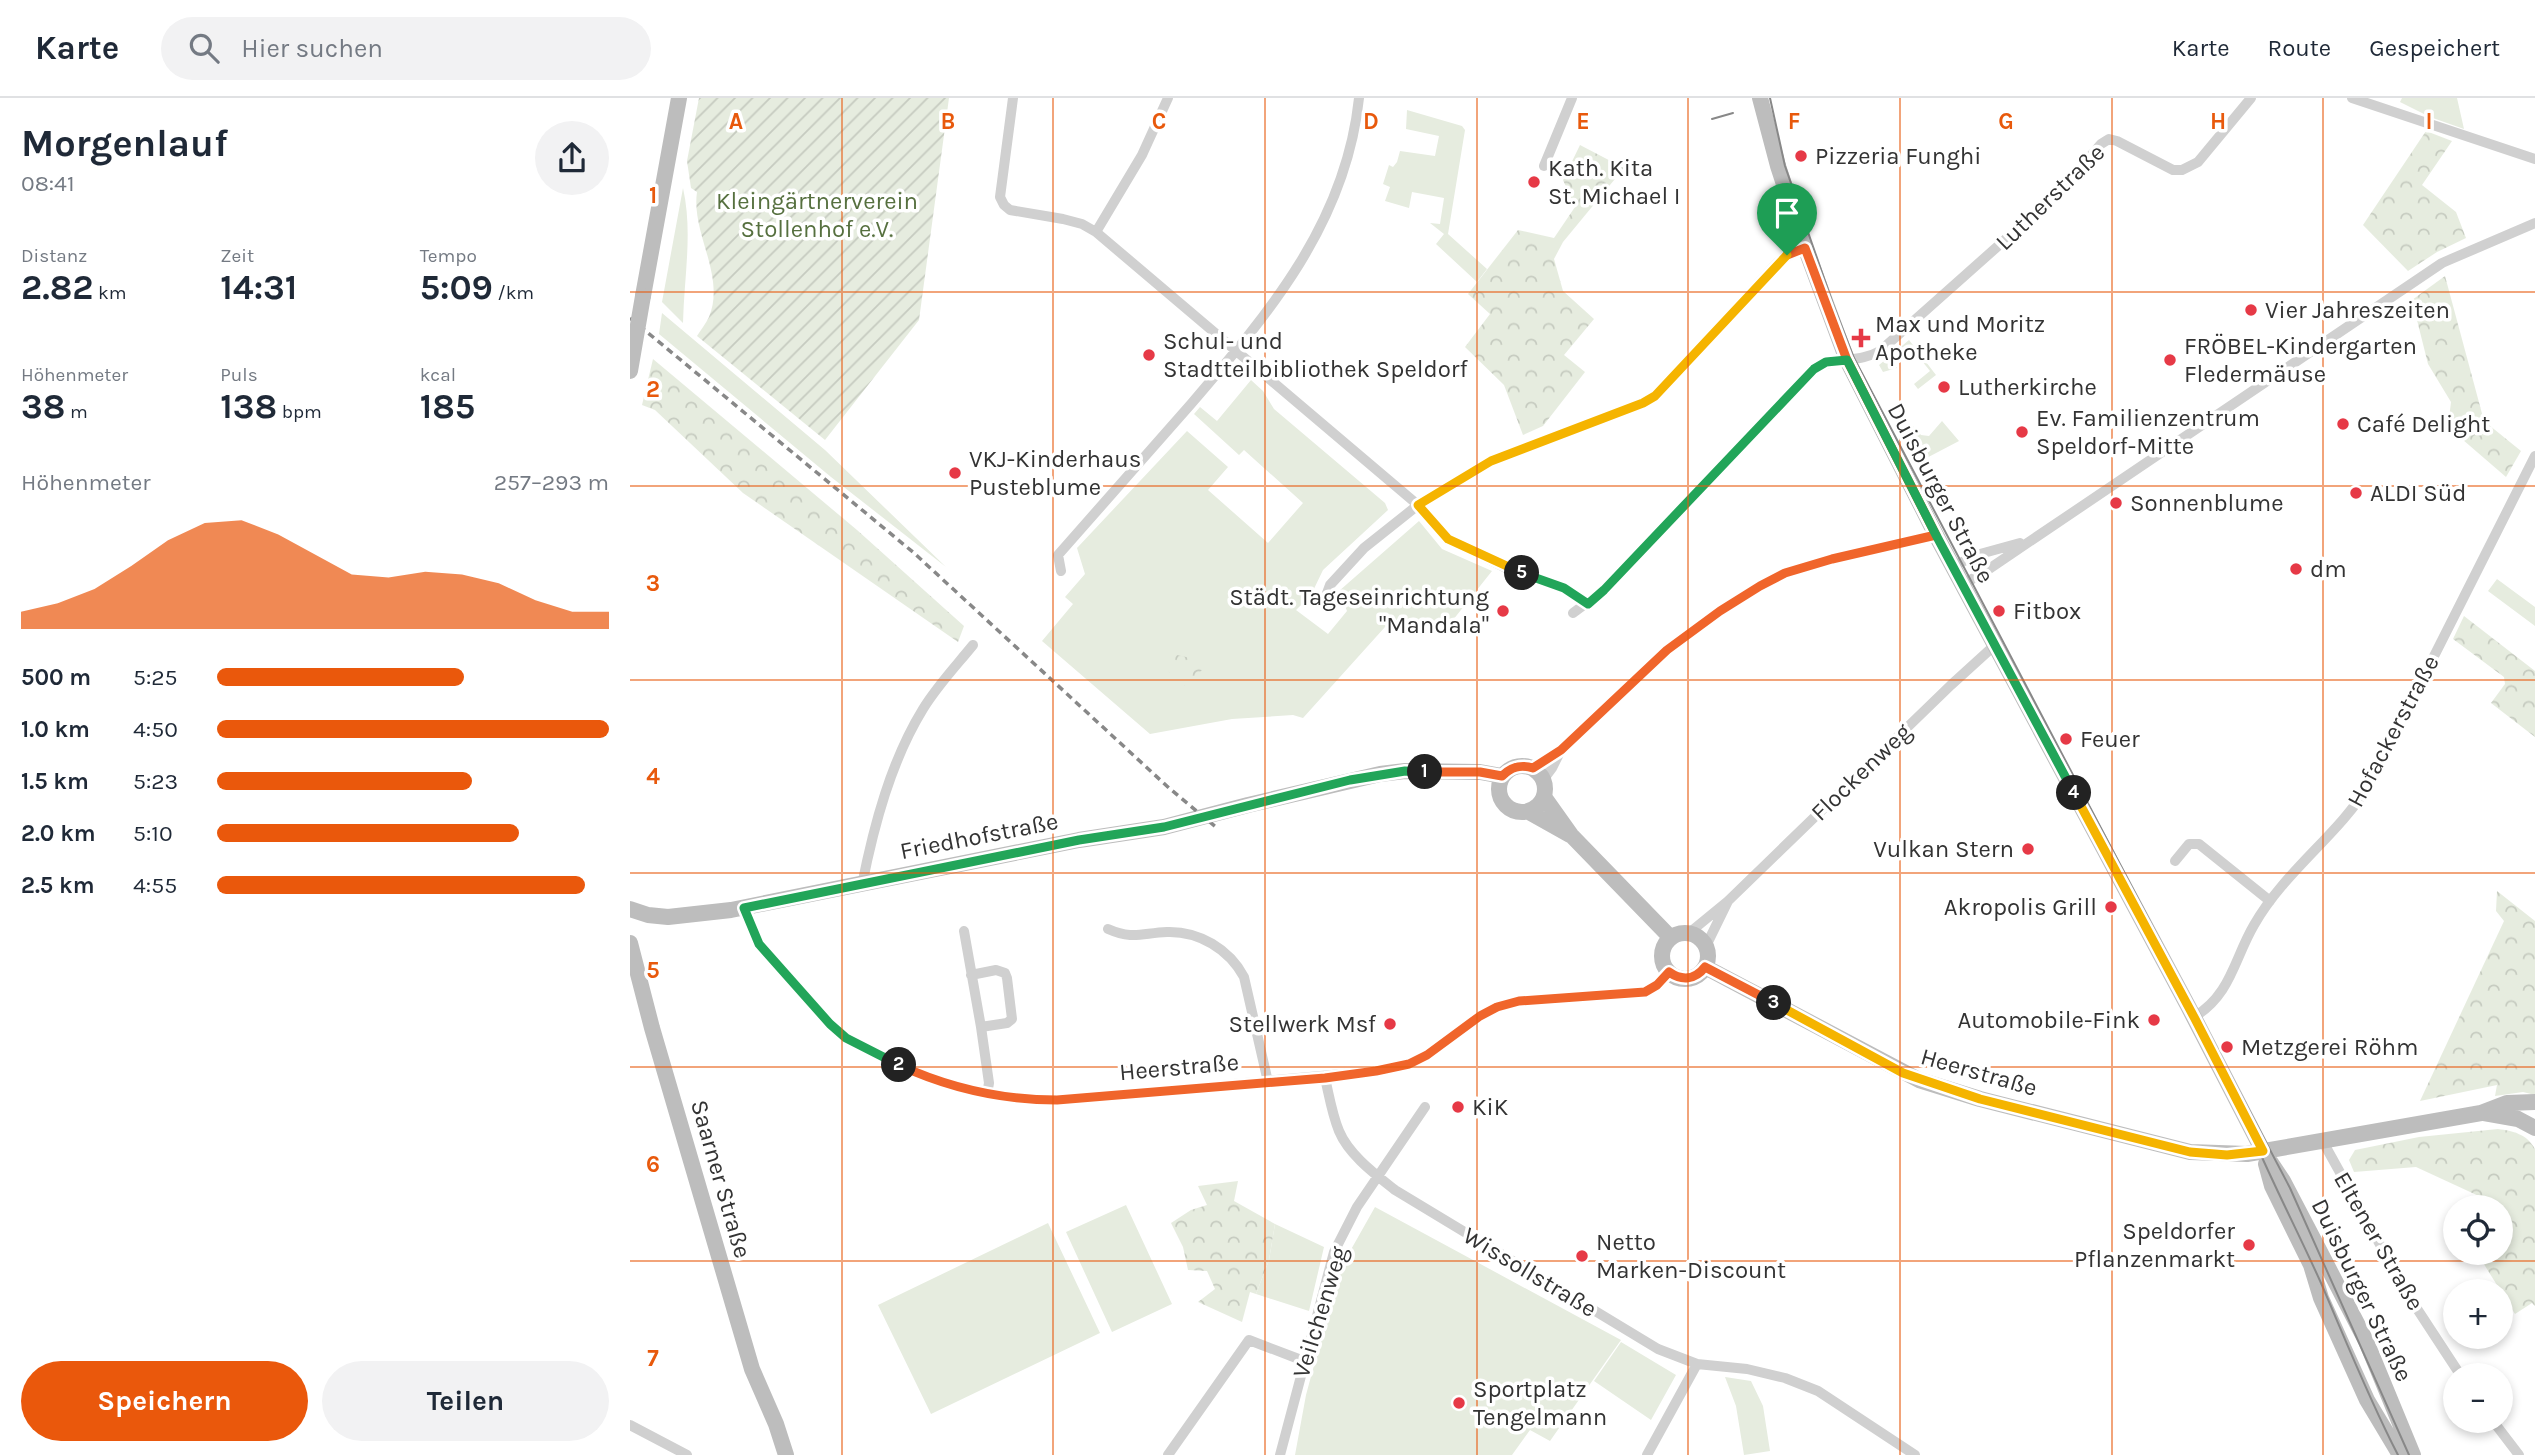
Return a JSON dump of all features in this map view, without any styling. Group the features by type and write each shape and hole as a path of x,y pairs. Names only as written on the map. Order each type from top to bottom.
{"main road":[{"path":"630,371 679,98"},
{"name":"Duisburger Straße","path":"1759,98 1777,166 1847,360 1936,535 2263,1151 2286,1186 2366,1341 2410,1454"},
{"name":"Friedhofstraße","path":"630,909 648,915 667,916 744,908 862,885 901,874 1079,840 1164,827 1366,777 1405,771 1480,772 1502,776 1519,766 1538,774"},
{"name":"Friedhofstraße","path":"1460,773 1499,795 1510,810 1517,813 1530,812"},
{"path":"1538,774 1544,797 1571,835 1671,938"},
{"path":"1499,795 1502,776"},
{"path":"1544,797 1530,812 1571,835"},
{"path":"1689,933 1702,940 1706,946 1708,960 1701,973 1681,978 1669,972 1662,955 1663,949 1671,938 1689,933"},
{"name":"Saarner Straße","path":"630,943 632,963 752,1369 786,1455"},
{"name":"Heerstraße","path":"1705,967 1919,1080 1980,1099 2190,1152 2227,1155 2263,1151 2481,1113"},
{"path":"2481,1113 2507,1103 2535,1102"},
{"path":"2481,1113 2518,1119 2535,1128"},
{"name":"Duisburger Straße","path":"2263,1151 2272,1186 2311,1265 2321,1298 2367,1400 2410,1454"},
{"name":"Saarner Straße","path":"776,1424 794,1455"}],"street":[{"path":"1013,98 1000,197 1004,205 1010,210 1082,224 1096,232 1418,505 1448,539 1506,568 1564,588 1588,604"},
{"path":"1096,232 1127,182 1168,98"},
{"path":"1060,571 1058,555 1236,351 1298,268 1324,220 1343,172 1359,98"},
{"path":"1544,166 1573,98"},
{"name":"Lutherstraße","path":"1847,360 1862,359 1880,351 2051,199 2101,144 2109,139 2117,141 2173,170 2182,170 2197,162 2251,98"},
{"path":"2353,98 2535,159"},
{"path":"1963,584 2442,263 2535,223"},
{"path":"1323,604 1330,585 1364,548 1418,505 1491,461 1655,396 1778,262 1805,248"},
{"path":"1573,613 1604,590 1814,369 1826,362 1847,360"},
{"name":"Hofackerstraße","path":"2194,1017 2211,1006 2227,983 2253,925 2270,901 2356,805 2369,785 2535,456"},
{"name":"Friedhofstraße","path":"1538,774 1667,650 1760,586 1785,573 1832,559 1936,535"},
{"path":"1953,566 1980,554 2030,540"},
{"path":"862,885 900,751 924,707 973,645"},
{"name":"Flockenweg","path":"1689,933 1728,901 1995,645"},
{"path":"2175,861 2189,844 2199,844 2270,901"},
{"name":"Flockenweg","path":"1706,946 1728,901"},
{"name":"Heerstraße","path":"744,908 759,944 796,988 846,1038 929,1079 987,1094 1035,1100 1325,1078 1376,1071 1409,1064 1427,1055 1480,1016 1497,1007 1519,1001 1645,992 1657,985 1669,972"},
{"path":"1108,929 1121,935 1138,937 1167,932 1188,934 1205,939 1236,962 1244,976 1268,1082"},
{"path":"964,931 989,1083 987,1094"},
{"path":"971,975 996,970 1005,973 1007,978 1012,1019 1007,1023 981,1027"},
{"name":"Wissollstraße","path":"1325,1078 1339,1131 1345,1143 1395,1190 1658,1349 1697,1364 1747,1369 1785,1378 1818,1391 1915,1455"},
{"name":"Veilchenweg","path":"1280,1455 1334,1252 1357,1207 1425,1107"},
{"name":"Eltener Straße","path":"2322,1140 2408,1295 2452,1363"},
{"path":"1168,1455 1249,1339 1304,1361"},
{"path":"1647,1455 1697,1364"},
{"path":"630,1425 687,1455"},
{"path":"2502,1433 2519,1455"}],"green space":[{"name":"Kleingärtnerverein Stollenhof e.V.","path":"699,98 949,98 919,320 825,440 697,336 709,317 713,302 711,270 696,207 697,192 691,188 687,161"},
{"path":"2402,98 2457,98 2464,129 2430,117 2400,102"},
{"path":"1407,110 1462,126 1465,130 1448,234 1487,269 1477,282 1436,244 1444,234 1430,223 1440,224 1444,198 1412,192 1409,208 1385,201 1390,187 1383,184 1389,165 1393,167 1397,162 1400,151 1435,156 1439,136 1406,129"},
{"path":"2426,131 2452,141 2422,185 2456,212 2466,238 2437,252 2408,271 2363,225"},
{"path":"1580,145 1624,168 1563,242 1554,259 1563,291 1594,319 1564,355 1585,372 1543,426 1523,435 1504,385 1465,347 1490,314 1468,294 1518,230 1554,238 1575,207 1563,180"},
{"path":"683,188 688,238 683,323 662,302"},
{"path":"2445,276 2484,421 2521,451 2506,477 2448,427 2451,402 2428,364 2412,300"},
{"path":"662,313 825,450 946,567 831,477 659,334"},
{"path":"1909,340 1936,375 1918,389 1914,384 1930,371 1910,346 1891,360 1897,368 1883,372 1879,365"},
{"path":"653,359 857,530 964,626 958,642 743,493 655,410 642,405"},
{"path":"1251,380 1263,391 1274,409 1385,503 1388,510 1323,570 1311,595 1296,610 1328,634 1347,611 1339,591 1419,521 1442,549 1492,571 1445,630 1385,627 1303,718 1293,715 1232,719 1150,734 1042,641 1073,604 1065,597 1085,574 1077,548 1187,431 1228,467 1208,490 1268,543 1303,503 1244,450 1239,455 1194,414 1200,407 1217,421"},
{"path":"1942,421 1959,441 1917,463 1900,428 1906,424 1912,425 1921,435 1929,436"},
{"path":"2497,579 2535,607 2535,626 2488,591"},
{"path":"2464,616 2535,671 2535,737 2491,703 2505,684 2504,677 2453,639"},
{"path":"1177,655 1195,659 1202,670 1185,686 1171,675 1165,665"},
{"path":"2497,891 2535,921 2535,1095 2523,1092 2495,1096 2497,1085 2420,1101 2504,921 2496,911"},
{"path":"2498,1129 2514,1132 2532,1144 2535,1149 2535,1306 2532,1303 2515,1314 2513,1279 2493,1279 2484,1265 2513,1265 2513,1195 2477,1195 2416,1167 2354,1172 2349,1160 2355,1150 2419,1137"},
{"path":"1238,1181 1234,1201 1275,1224 1269,1260 1256,1294 1250,1292 1242,1322 1198,1302 1215,1289 1207,1271 1188,1270 1183,1247 1171,1223 1191,1210 1207,1205 1198,1186"},
{"path":"1126,1205 1172,1304 1112,1332 1066,1232"},
{"path":"1375,1207 1621,1340 1550,1441 1530,1430 1512,1455 1295,1455 1306,1395 1340,1269"},
{"path":"1048,1223 1100,1333 931,1414 878,1305"},
{"path":"1275,1224 1324,1247 1309,1311 1256,1294 1269,1260"},
{"path":"1621,1342 1676,1375 1651,1420 1594,1381"},
{"path":"1725,1377 1751,1381 1763,1406 1770,1451 1744,1455 1736,1406"}],"tram line":[{"path":"1770,98 1785,166 1854,358 2290,1188 2409,1455"},
{"path":"1712,119 1733,113"},
{"path":"2253,1137 2398,1455"}],"railway":[{"path":"630,318 914,553 1169,788 1217,828"}],"place":[{"name":"Pizzeria Funghi","path":"1801,156"},
{"name":"Kath. Kita St. Michael I","path":"1534,182"},
{"name":"Vier Jahreszeiten","path":"2251,310"},
{"name":"Max und Moritz Apotheke","path":"1861,338"},
{"name":"Schul- und Stadtteilbibliothek Speldorf","path":"1149,355"},
{"name":"FRÖBEL-Kindergarten Fledermäuse","path":"2170,360"},
{"name":"Lutherkirche","path":"1944,387"},
{"name":"Café Delight","path":"2343,424"},
{"name":"Ev. Familienzentrum Speldorf-Mitte","path":"2022,432"},
{"name":"VKJ-Kinderhaus Pusteblume","path":"955,473"},
{"name":"ALDI Süd","path":"2356,493"},
{"name":"Sonnenblume","path":"2116,503"},
{"name":"dm","path":"2296,569"},
{"name":"Städt. Tageseinrichtung \"Mandala\"","path":"1503,611"},
{"name":"Fitbox","path":"1999,611"},
{"name":"Feuer","path":"2066,739"},
{"name":"Vulkan Stern","path":"2028,849"},
{"name":"Akropolis Grill","path":"2111,907"},
{"name":"Automobile-Fink","path":"2154,1020"},
{"name":"Stellwerk Msf","path":"1390,1024"},
{"name":"Metzgerei Röhm","path":"2227,1047"},
{"name":"KiK","path":"1458,1107"},
{"name":"Speldorfer Pflanzenmarkt","path":"2249,1245"},
{"name":"Netto Marken-Discount","path":"1582,1256"},
{"name":"Sportplatz Tengelmann","path":"1459,1403"}],"route":[{"path":"1787,255 1655,396 1491,461 1418,505 1448,539 1506,568 1564,588 1588,604 1814,369 1826,362 1847,360 1911,487 1936,535 2263,1151 2227,1155 2190,1152 1980,1099 1919,1080 1705,967 1701,973 1688,978 1681,978 1669,972 1657,985 1645,992 1519,1001 1497,1007 1480,1016 1427,1055 1409,1064 1376,1071 1325,1078 1057,1100 1016,1098 987,1094 929,1079 846,1038 796,988 759,944 744,908 862,885 901,874 1079,840 1164,827 1380,774 1405,771 1480,772 1502,776 1519,766 1533,768 1561,750 1667,650 1760,586 1785,573 1832,559 1936,535 1847,360 1805,248 1787,255"}]}
